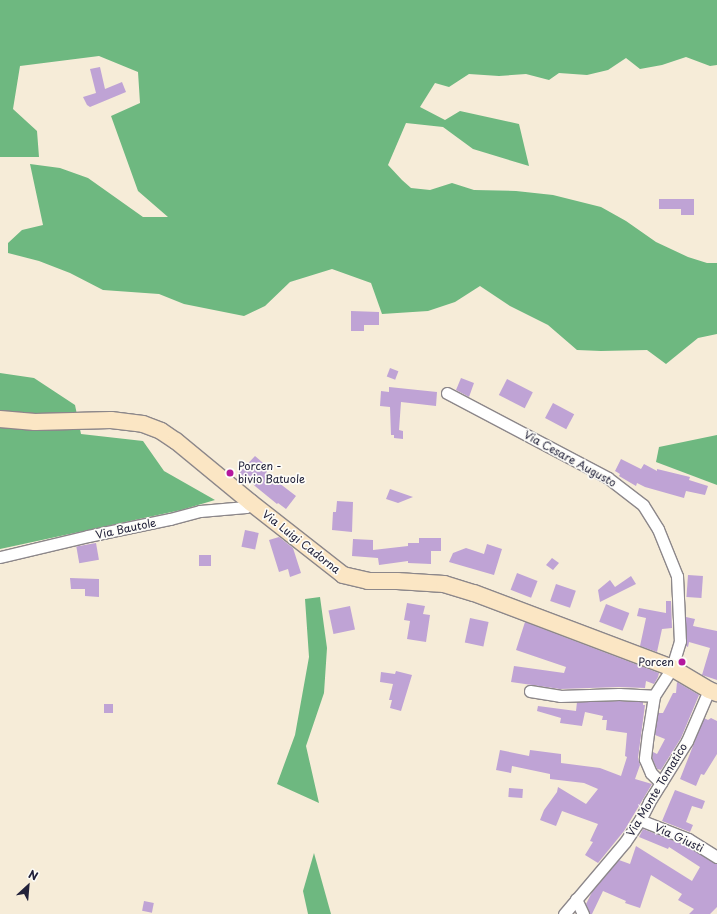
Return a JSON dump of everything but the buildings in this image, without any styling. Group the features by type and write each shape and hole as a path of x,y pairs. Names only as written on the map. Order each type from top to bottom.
{"street":[{"name":"Via Cesare Augusto","path":"448,393 608,478 643,505 658,529 677,576 680,641 672,668 654,696"},
{"name":"Via Luigi Cadorna","path":"0,419 35,422 111,420 143,424 161,431 176,441 250,502 343,575 368,581 444,584 474,592 672,668 713,692"},
{"name":"Via Bautole","path":"0,557 200,511 246,507 250,502"},
{"path":"530,691 560,696 620,694 654,696 645,759 651,773 661,783"},
{"name":"Via Monte Tomatico","path":"564,914 626,842 687,741 713,692"},
{"name":"Via Giusti","path":"640,820 688,839 717,857"},
{"path":"576,899 583,914"}],"green space":[{"path":"0,0 717,0 717,65 710,66 686,57 662,65 640,69 626,58 608,70 587,75 559,73 549,80 526,74 499,76 469,74 449,87 435,83 420,107 445,120 460,111 519,124 529,166 473,149 443,127 406,123 388,165 411,188 430,190 452,183 474,190 516,191 553,195 601,207 626,221 656,242 688,257 707,263 717,263 717,334 698,338 666,364 647,350 577,350 548,325 510,306 480,286 455,302 428,311 382,314 371,283 332,269 290,282 265,306 244,316 184,304 159,294 103,290 70,273 39,261 8,253 8,243 22,230 43,225 30,164 60,168 88,178 143,217 168,217 138,191 111,116 140,103 138,72 99,56 20,66 13,109 37,131 39,157 0,157"},
{"path":"0,373 34,378 75,405 81,434 143,441 164,471 215,500 181,510 0,549"},
{"path":"717,435 717,485 656,462 659,447"},
{"path":"320,597 327,648 324,693 306,746 319,803 277,784 295,735 309,657 305,599"},
{"path":"314,853 331,914 308,914 303,891"}],"place":[{"name":"Porcen - bivio Batuole","path":"230,473"},
{"name":"Porcen","path":"682,662"}]}
